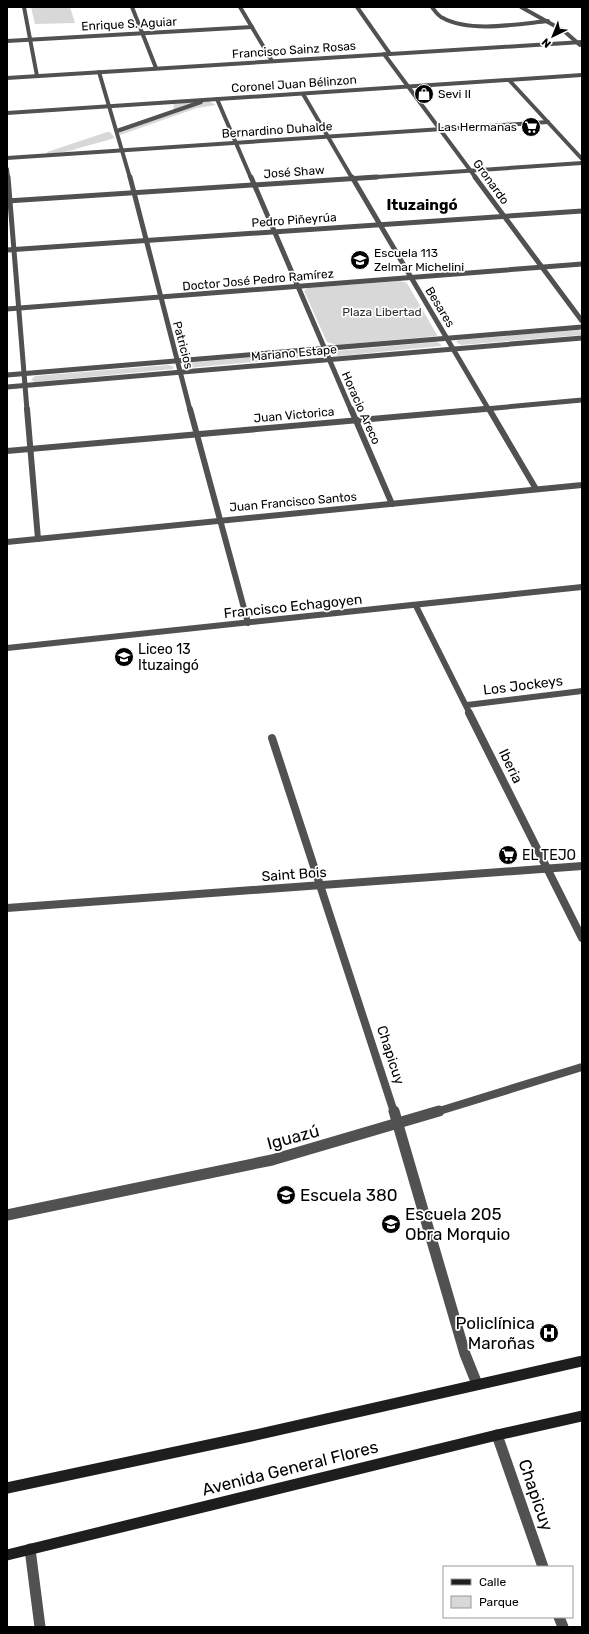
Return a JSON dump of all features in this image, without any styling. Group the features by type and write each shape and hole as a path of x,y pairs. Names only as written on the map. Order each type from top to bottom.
{"main road":[{"path":"7,1488 252,1436 582,1361"},
{"name":"Avenida General Flores","path":"7,1554 496,1435 582,1416"}],"street":[{"path":"24,7 37,76"},
{"path":"132,7 156,68"},
{"path":"240,7 272,61"},
{"path":"357,7 390,54"},
{"path":"432,7 438,16 444,19 471,25 548,21"},
{"path":"521,7 564,31 580,42 582,46"},
{"name":"Enrique S. Aguiar","path":"7,41 252,28"},
{"name":"Francisco Sainz Rosas","path":"7,78 580,42"},
{"name":"Gronardo","path":"384,54 582,321"},
{"name":"Patricios","path":"99,72 135,192 160,298 248,623"},
{"name":"Coronel Juan Bélinzon","path":"7,113 582,75"},
{"path":"509,80 582,159"},
{"name":"Besares","path":"303,94 536,489"},
{"name":"Horacio Areco","path":"217,99 392,504"},
{"path":"117,131 195,105 203,100"},
{"name":"Bernardino Duhalde","path":"7,158 548,122"},
{"name":"José Shaw","path":"8,201 582,163"},
{"path":"7,169 8,201 14,249 38,539"},
{"name":"Pedro Piñeyrúa","path":"7,250 582,211"},
{"name":"Doctor José Pedro Ramírez","path":"7,309 582,264"},
{"name":"Mariano Estape","path":"7,375 582,327"},
{"name":"Mariano Estape","path":"7,387 582,338"},
{"name":"Juan Victorica","path":"7,451 582,400"},
{"name":"Juan Francisco Santos","path":"7,542 582,485"},
{"name":"Francisco Echagoyen","path":"7,648 416,606 582,587"},
{"name":"Iberia","path":"416,606 467,704 582,938"},
{"name":"Los Jockeys","path":"467,704 582,691"},
{"name":"Chapicuy","path":"272,738 398,1124 463,1346 476,1384"},
{"name":"Saint Bois","path":"7,908 582,866"},
{"name":"Iguazú","path":"7,1216 272,1160 398,1124 582,1067"},
{"name":"Chapicuy","path":"496,1435 509,1467 543,1566"},
{"path":"30,1549 40,1627"}],"green space":[{"path":"31,7 70,7 75,23 35,24"},
{"path":"208,101 216,105 197,108 120,135 118,128 174,110 173,103"},
{"path":"110,132 115,138 65,152 47,154 47,152"},
{"name":"Plaza Libertad","path":"400,281 407,283 437,336 337,345 327,342 304,291 308,288"},
{"path":"578,330 582,331 582,335 461,345 456,342 458,340"},
{"path":"436,342 441,344 441,346 338,356 334,353 336,351"},
{"path":"317,352 321,354 321,356 187,368 183,365 185,363"},
{"path":"169,365 174,367 173,369 35,382 31,380 35,376"}],"place":[{"name":"Sevi II","path":"424,94"},
{"name":"Las Hermanas","path":"531,127"},
{"name":"Escuela 113 Zelmar Michelini","path":"360,260"},
{"name":"Liceo 13 Ituzaingó","path":"124,657"},
{"name":"EL TEJO","path":"508,855"},
{"name":"Escuela 380","path":"286,1195"},
{"name":"Escuela 205 Obra Morquio","path":"391,1224"},
{"name":"Policlínica Maroñas","path":"549,1333"}],"district":[{"name":"Ituzaingó","path":"422,205"}]}
